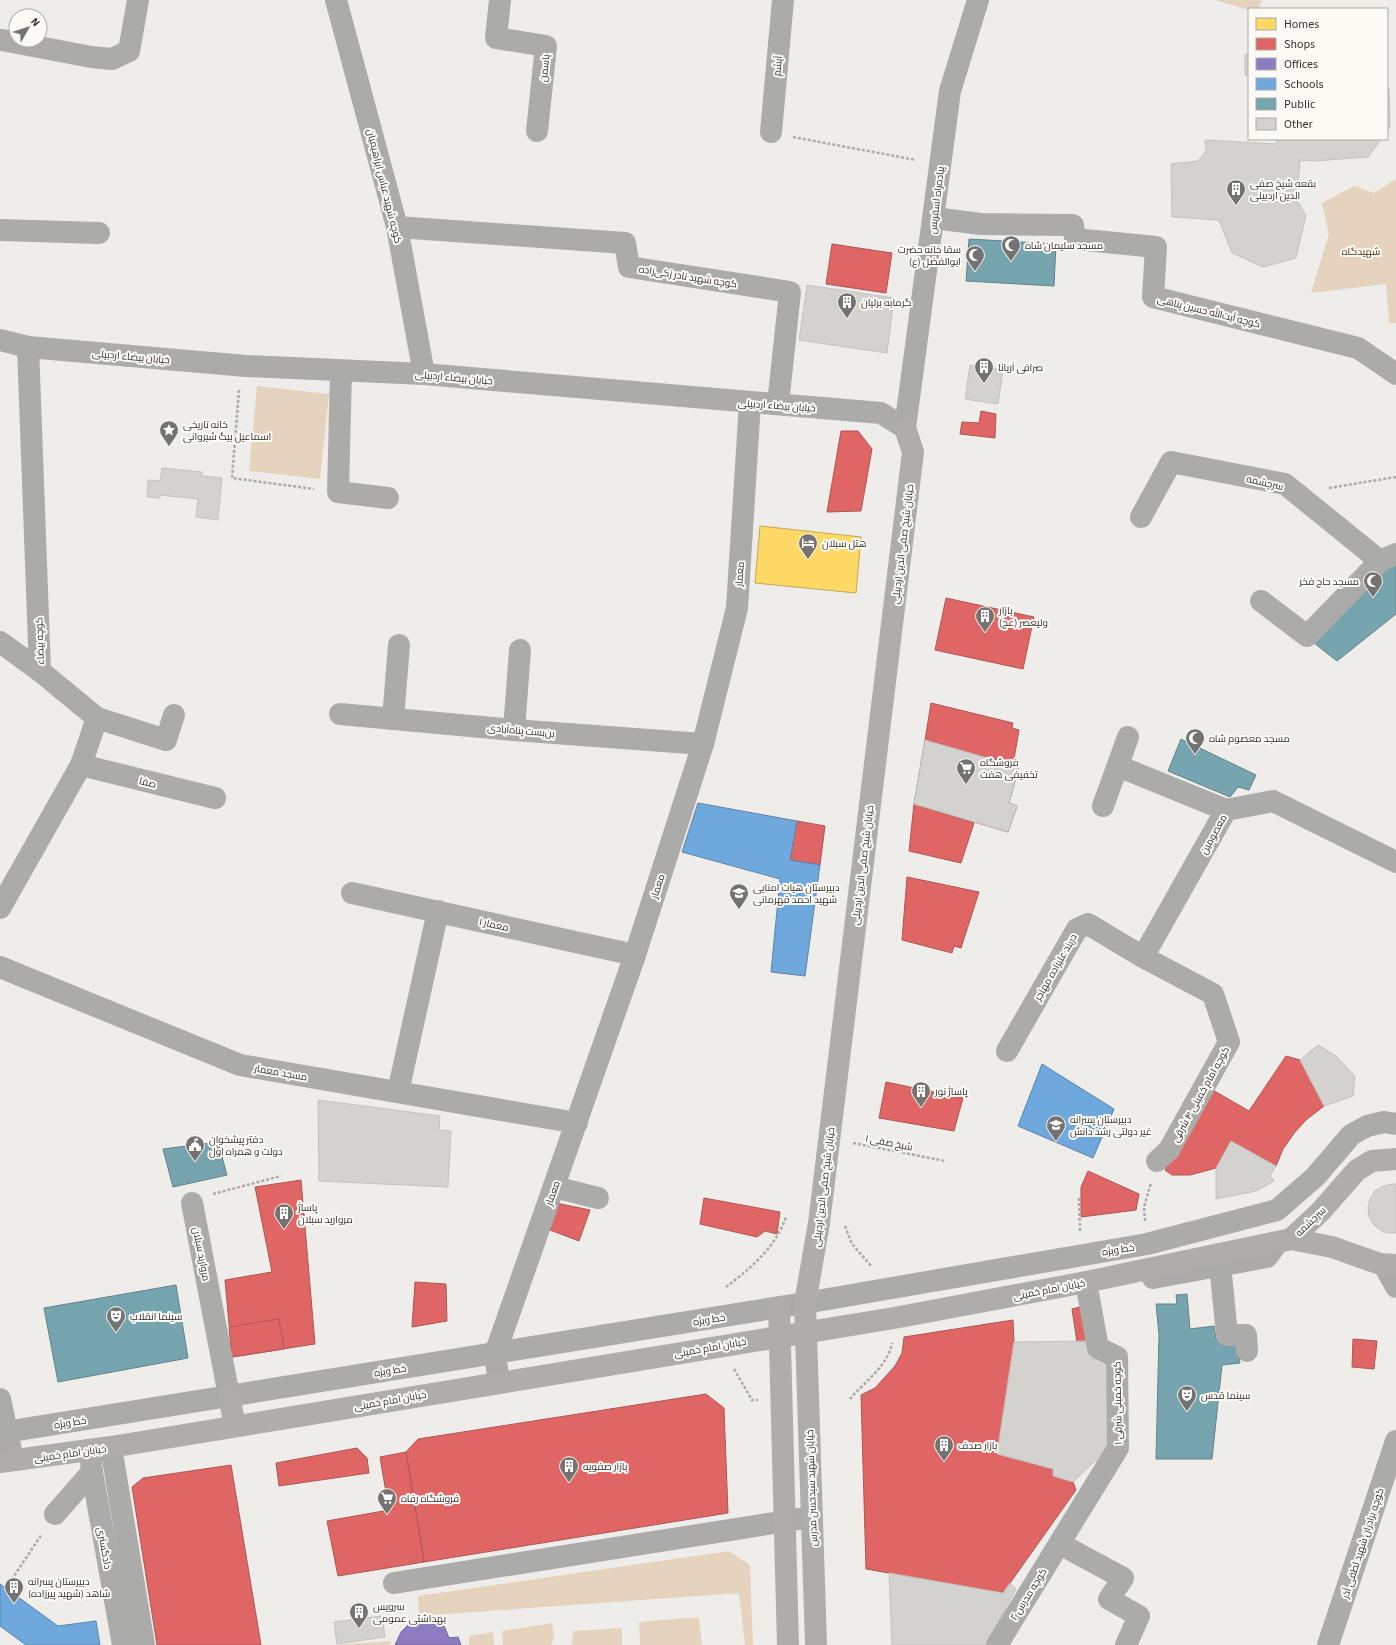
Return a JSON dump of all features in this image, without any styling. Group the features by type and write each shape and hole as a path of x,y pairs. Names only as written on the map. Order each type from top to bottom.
{"main road":[{"name":"خیابان شیخ صفی الدین اردبیلی","path":"806,1331 805,1303 819,1223 913,452 905,428"},
{"name":"سرچشمه","path":"1285,1241 1321,1211 1357,1170 1372,1161 1396,1159"},
{"name":"سرچشمه","path":"1285,1241 1332,1247 1390,1265"},
{"name":"خیابان امام خمینی","path":"6,1461 111,1447 806,1331 1087,1286 1220,1260 1285,1241"},
{"path":"779,1307 788,1645"},
{"name":"خیابان شهید سیدحسن مدرس","path":"806,1331 816,1645"},
{"path":"229,1396 235,1426"}],"street":[{"path":"2,40 91,57 112,58 129,51 138,0"},
{"name":"کوچه شهید عباس ابراهیمیان","path":"336,0 397,227 424,374"},
{"name":"یاسمن","path":"500,0 496,38 546,46 537,131"},
{"name":"آیشم","path":"771,132 783,0"},
{"name":"پیاده‌راه اسفریس","path":"905,428 950,91 978,0"},
{"name":"کوچه آیت‌الله حسین پناهی","path":"934,218 981,224 1073,225 1075,239 1156,246 1153,297 1358,348 1396,374"},
{"name":"کوچه شهید نادر زکی‌زاده","path":"397,227 625,243 629,267 790,292 778,404"},
{"path":"0,230 99,233"},
{"name":"خیابان بیضاء اردبیلی","path":"0,340 28,347 242,365 424,374 881,414 905,428"},
{"name":"کوچه بیضاء","path":"28,347 40,671 97,718"},
{"path":"341,371 338,492 388,498"},
{"name":"معمار","path":"495,1354 635,955 703,744 737,608 750,403"},
{"name":"سرچشمه","path":"1141,517 1171,462 1285,484 1388,557"},
{"path":"1261,601 1307,636 1388,557"},
{"path":"0,642 40,671"},
{"path":"392,719 400,646"},
{"path":"514,730 520,650"},
{"name":"بن‌بست پناه‌آبادی","path":"340,714 514,730 703,744"},
{"path":"0,908 81,766 97,718 166,740 174,715"},
{"path":"1103,806 1128,737"},
{"name":"صفا","path":"81,766 215,798"},
{"path":"1118,766 1226,810"},
{"name":"معصومین","path":"1143,957 1226,810 1273,801 1396,862"},
{"name":"معمار ۱","path":"352,893 635,955"},
{"path":"398,1092 438,911"},
{"name":"دربند علیزاده مهاجر","path":"1007,1050 1077,929 1088,924 1143,957"},
{"name":"کوچه امام خمینی ۴ شرقی","path":"1143,957 1213,994 1228,1042 1168,1150 1157,1161"},
{"name":"مسجد معمار","path":"0,967 240,1065 577,1123"},
{"name":"خط ویژه","path":"3,1432 495,1354 805,1303 1147,1244 1277,1210 1315,1176 1351,1135 1366,1126 1384,1122 1396,1124"},
{"path":"554,1187 598,1198"},
{"name":"مروارید سبلان","path":"192,1202 193,1254 229,1396"},
{"path":"1220,1260 1227,1335 1246,1335 1247,1351"},
{"path":"1390,1265 1396,1287"},
{"path":"867,1322 874,1331 1087,1286"},
{"name":"کوچه خمینی شرقی ۱","path":"1060,1544 1118,1448 1117,1357 1098,1348 1087,1286"},
{"path":"495,1354 499,1382"},
{"path":"0,1399 6,1461"},
{"name":"کوچه برادران شهید لطفی آذر","path":"1328,1645 1396,1441"},
{"path":"111,1447 144,1645"},
{"name":"دادگستری","path":"90,1450 92,1472 123,1645"},
{"path":"55,1514 92,1472"},
{"path":"394,1583 812,1517"},
{"path":"1060,1544 1123,1578 1109,1599 1140,1616 1126,1645"},
{"name":"کوچه مدرس ۲","path":"997,1645 1060,1544"}],"path":[{"path":"771,132 940,165"},
{"path":"242,365 232,478 338,492"},
{"path":"1322,489 1396,477"},
{"name":"شیخ صفی ۱","path":"829,1138 945,1161"},
{"path":"1147,1244 1144,1207 1157,1161"},
{"path":"192,1202 204,1196 281,1176"},
{"path":"1079,1198 1081,1255"},
{"path":"726,1287 743,1274 767,1250 780,1234 786,1217"},
{"path":"845,1226 852,1244 877,1271"},
{"path":"850,1399 884,1361 891,1350 895,1327"},
{"path":"732,1366 752,1400 759,1400"},
{"path":"6,1588 55,1514"}],"green space":[{"path":"1215,0 1262,0 1258,8 1248,8 1248,10"},
{"name":"شهیدگاه","path":"1396,179 1396,323 1389,323 1386,284 1311,293 1329,234 1322,203 1354,186 1374,193"},
{"path":"257,386 329,394 320,479 249,471"},
{"path":"729,1551 750,1565 753,1645 745,1645 739,1593 419,1616 418,1596"},
{"path":"699,1617 702,1645 640,1645 639,1622"},
{"path":"552,1623 554,1637 551,1645 503,1645 502,1631"},
{"path":"622,1628 622,1645 572,1645 573,1631"},
{"path":"493,1632 494,1645 469,1645 469,1636"},
{"path":"391,1641 390,1645 333,1645"}],"building: Homes":[{"name":"هتل سبلان","path":"760,526 861,537 856,593 755,583"}],"building: Shops":[{"path":"832,244 892,253 886,293 826,284"},
{"path":"981,411 996,414 995,438 960,434 962,422 979,423"},
{"path":"841,431 858,431 872,449 861,511 827,512"},
{"name":"بازار ولیعصر (عج)","path":"946,598 1034,617 1023,669 935,650"},
{"path":"931,703 1013,723 1012,728 1019,730 1013,765 925,740"},
{"name":"فروشگاه تخفیفی هفت","path":"925,740 1019,767 1009,803 1017,806 1008,832 914,804"},
{"path":"914,804 974,823 961,863 909,851"},
{"path":"797,821 825,826 820,865 790,860"},
{"path":"907,877 979,892 961,948 954,946 952,953 902,940"},
{"path":"1286,1056 1300,1060 1324,1106 1306,1120 1295,1132 1283,1149 1276,1166 1231,1141 1216,1168 1190,1175 1172,1175 1165,1170 1211,1089 1249,1111"},
{"name":"پاساژ نور","path":"886,1082 963,1098 954,1131 879,1118"},
{"path":"1088,1171 1139,1194 1136,1210 1081,1217 1081,1187"},
{"name":"پاساژ مروارید سبلان","path":"301,1180 315,1344 232,1357 225,1280 272,1272 255,1187"},
{"path":"704,1198 780,1212 777,1234 765,1231 757,1237 700,1224"},
{"path":"556,1203 590,1210 579,1241 550,1230"},
{"path":"415,1282 446,1284 447,1321 412,1327"},
{"path":"1084,1306 1092,1341 1077,1342 1072,1309"},
{"path":"279,1319 284,1349 232,1357 229,1327"},
{"name":"بازار صدف","path":"1013,1320 1014,1342 1012,1364 997,1454 1053,1469 1053,1476 1073,1482 1076,1490 1003,1593 866,1569 861,1395 875,1388 895,1366 902,1353 904,1337"},
{"path":"1353,1339 1377,1341 1374,1369 1352,1367"},
{"name":"بازار صفویه","path":"706,1394 724,1408 728,1513 424,1562 406,1452 418,1439"},
{"path":"357,1448 367,1458 369,1473 279,1486 276,1463"},
{"name":"فروشگاه رفاه","path":"406,1452 424,1562 338,1576 327,1521 389,1510 380,1457"},
{"path":"231,1465 261,1645 157,1645 132,1487 143,1478"}],"building: Offices":[{"path":"420,1619 442,1621 449,1638 458,1637 461,1645 395,1645 401,1632 409,1624"}],"building: Schools":[{"path":"698,803 797,821 790,860 820,865 805,976 771,972 780,879 682,852"},
{"path":"1042,1064 1114,1109 1093,1158 1018,1126"},
{"name":"دبیرستان پسرانه شاهد (شهید پیرزاده)","path":"0,1584 58,1626 96,1621 100,1645 26,1645 0,1626"}],"building: Public":[{"name":"مسجد سلیمان شاه","path":"969,239 1056,244 1054,286 966,281"},
{"name":"مسجد حاج فخر","path":"1396,563 1396,614 1337,661 1309,639 1365,582"},
{"name":"مسجد معصوم شاه","path":"1181,739 1256,775 1249,790 1238,787 1230,797 1168,771"},
{"name":"دفتر پیشخوان دولت و همراه اول","path":"218,1142 227,1175 173,1187 163,1149"},
{"name":"سینما انقلاب","path":"176,1285 188,1358 58,1382 44,1308"},
{"name":"سینما قدس","path":"1187,1294 1190,1329 1214,1326 1216,1339 1236,1337 1240,1363 1222,1365 1212,1459 1156,1459 1159,1335 1156,1304 1177,1304 1176,1295"}],"building: Other":[{"path":"1245,54 1248,54 1248,76 1245,75"},
{"path":"1388,88 1389,89 1390,127 1388,129"},
{"name":"بقعه شیخ صفی الدین اردبیلی","path":"1205,140 1276,144 1277,140 1380,140 1368,157 1314,161 1300,160 1298,183 1294,195 1306,216 1296,258 1263,267 1232,253 1219,220 1172,217 1171,164 1198,161 1206,151"},
{"name":"گرمابه برلیان","path":"807,285 894,298 887,353 799,340"},
{"name":"صرافی آریانا","path":"970,365 1003,370 998,404 965,399"},
{"path":"162,468 202,472 202,476 222,478 218,520 196,517 198,499 160,495 160,498 147,497 148,480 160,481"},
{"name":"فروشگاه تخفیفی هفت","path":"925,740 1019,767 1009,803 1017,806 1008,832 914,804"},
{"path":"1318,1045 1336,1056 1355,1076 1353,1096 1324,1106 1300,1060"},
{"path":"318,1100 440,1116 439,1130 451,1131 448,1187 319,1181"},
{"path":"1231,1141 1276,1166 1270,1176 1274,1181 1256,1191 1216,1199 1216,1168"},
{"path":"1396,1184 1396,1233 1383,1232 1374,1225 1369,1217 1368,1207 1370,1199 1375,1191 1383,1186"},
{"path":"1092,1341 1109,1358 1114,1443 1073,1482 1053,1476 1053,1469 997,1454 1014,1342"},
{"path":"889,1573 1003,1593 1010,1583 1016,1589 1000,1618 997,1639 993,1645 892,1645"},
{"name":"سرویس بهداشتی عمومی","path":"382,1616 385,1637 337,1644 334,1622"}],"place":[{"name":"بقعه شیخ صفی الدین اردبیلی","path":"1236,206"},
{"name":"مسجد سلیمان شاه","path":"1011,262"},
{"name":"سقا خانه حضرت ابوالفضل (ع)","path":"975,272"},
{"name":"گرمابه برلیان","path":"847,319"},
{"name":"صرافی آریانا","path":"984,384"},
{"name":"خانه تاریخی اسماعیل بیگ شیروانی","path":"169,447"},
{"name":"هتل سبلان","path":"808,560"},
{"name":"مسجد حاج فخر","path":"1373,598"},
{"name":"بازار ولیعصر (عج)","path":"985,633"},
{"name":"مسجد معصوم شاه","path":"1195,755"},
{"name":"فروشگاه تخفیفی هفت","path":"966,785"},
{"name":"دبیرستان هیات امنایی شهید احمد قهرمانی","path":"739,910"},
{"name":"پاساژ نور","path":"921,1108"},
{"name":"دبیرستان پسرانه غیر دولتی رشد دانش","path":"1056,1142"},
{"name":"دفتر پیشخوان دولت و همراه اول","path":"195,1162"},
{"name":"پاساژ مروارید سبلان","path":"284,1230"},
{"name":"سینما انقلاب","path":"116,1333"},
{"name":"سینما قدس","path":"1187,1412"},
{"name":"بازار صدف","path":"944,1462"},
{"name":"بازار صفویه","path":"569,1483"},
{"name":"فروشگاه رفاه","path":"387,1515"},
{"name":"دبیرستان پسرانه شاهد (شهید پیرزاده)","path":"14,1604"},
{"name":"سرویس بهداشتی عمومی","path":"359,1629"}]}
